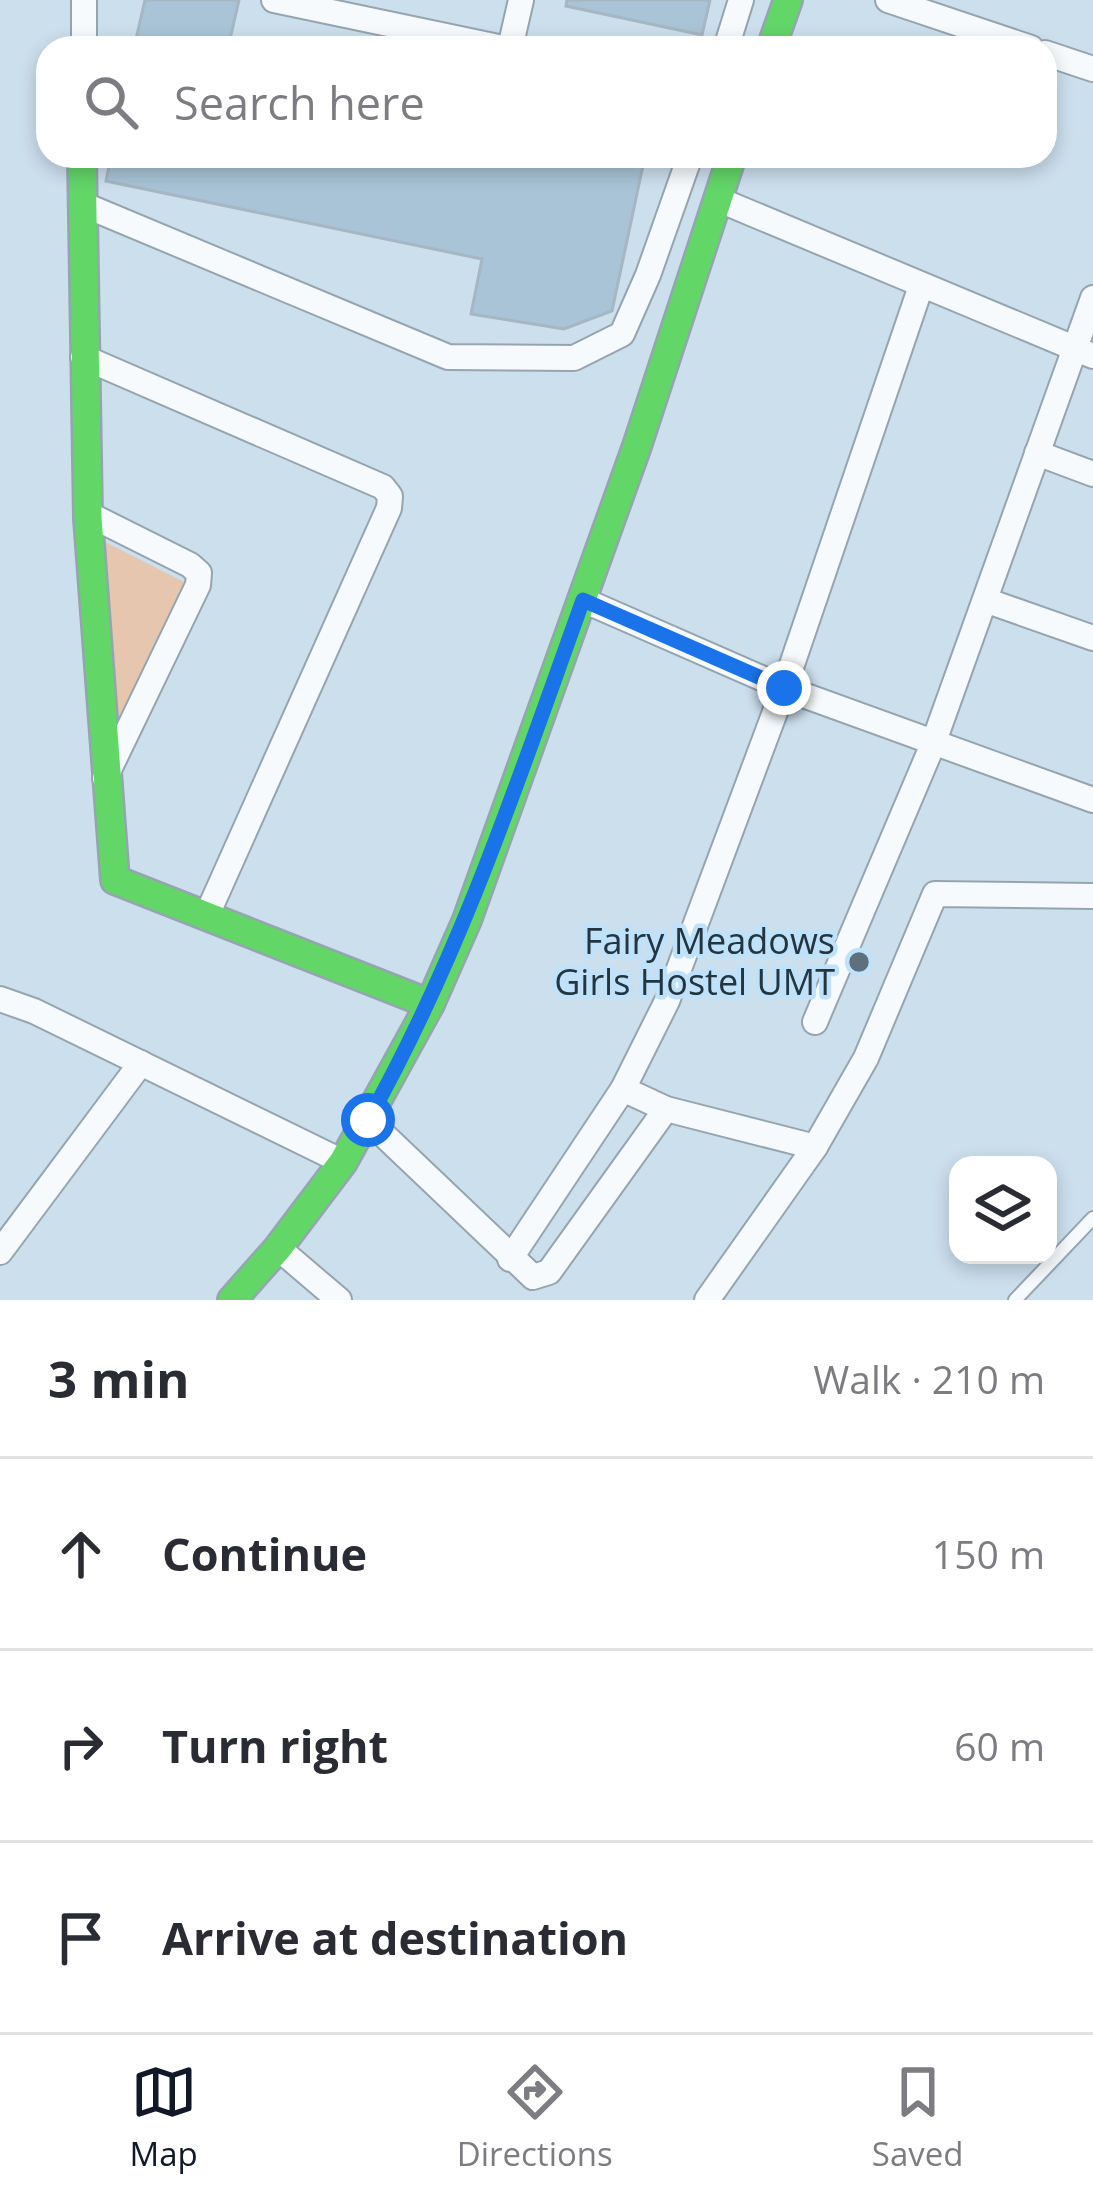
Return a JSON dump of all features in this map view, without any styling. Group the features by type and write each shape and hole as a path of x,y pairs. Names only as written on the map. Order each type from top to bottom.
{"street":[{"path":"84,36 85,0"},
{"path":"274,0 449,36"},
{"path":"510,36 520,0"},
{"path":"730,36 741,0"},
{"path":"775,36 788,0"},
{"path":"888,0 995,36"},
{"path":"1057,56 1093,68"},
{"path":"82,168 88,514 115,880 430,1004"},
{"path":"82,204 448,357 574,358 622,334 686,168"},
{"path":"232,1300 343,1162 430,1004 467,920 583,600 728,168"},
{"path":"717,199 1084,352"},
{"path":"510,1259 622,1089 668,1001 784,688 921,286"},
{"path":"843,956 932,744 1037,453 1084,352 1093,298"},
{"path":"83,357 382,487 390,496 389,508 206,917"},
{"path":"1037,453 1093,474"},
{"path":"88,514 199,573 199,585 104,779"},
{"path":"583,600 784,688 1093,800"},
{"path":"985,600 1093,638"},
{"path":"707,1300 815,1148 866,1058 935,894 1093,896"},
{"path":"0,999 343,1162"},
{"path":"0,1252 141,1063"},
{"path":"622,1089 666,1109 815,1148"},
{"path":"368,1120 533,1277 549,1272 666,1109"},
{"path":"278,1248 339,1300"}],"lane":[{"path":"1015,1300 1093,1218"}],"shaded area":[{"path":"101,540 184,582 118,725"}],"building":[{"path":"145,0 239,0 231,36 137,36"},
{"path":"567,0 710,0 702,35 566,6"},
{"path":"109,168 642,168 612,311 564,329 471,314 482,259 106,181"}],"traffic: fast":[{"path":"775,36 788,0"},
{"path":"82,168 88,518 115,880 430,1004"},
{"path":"232,1300 343,1162 430,1004 467,920 637,446 728,168"}],"place":[{"name":"Fairy Meadows Girls Hostel UMT","path":"859,962"}],"route":[{"path":"368,1120 430,1004 467,920 583,600 784,688"}]}
